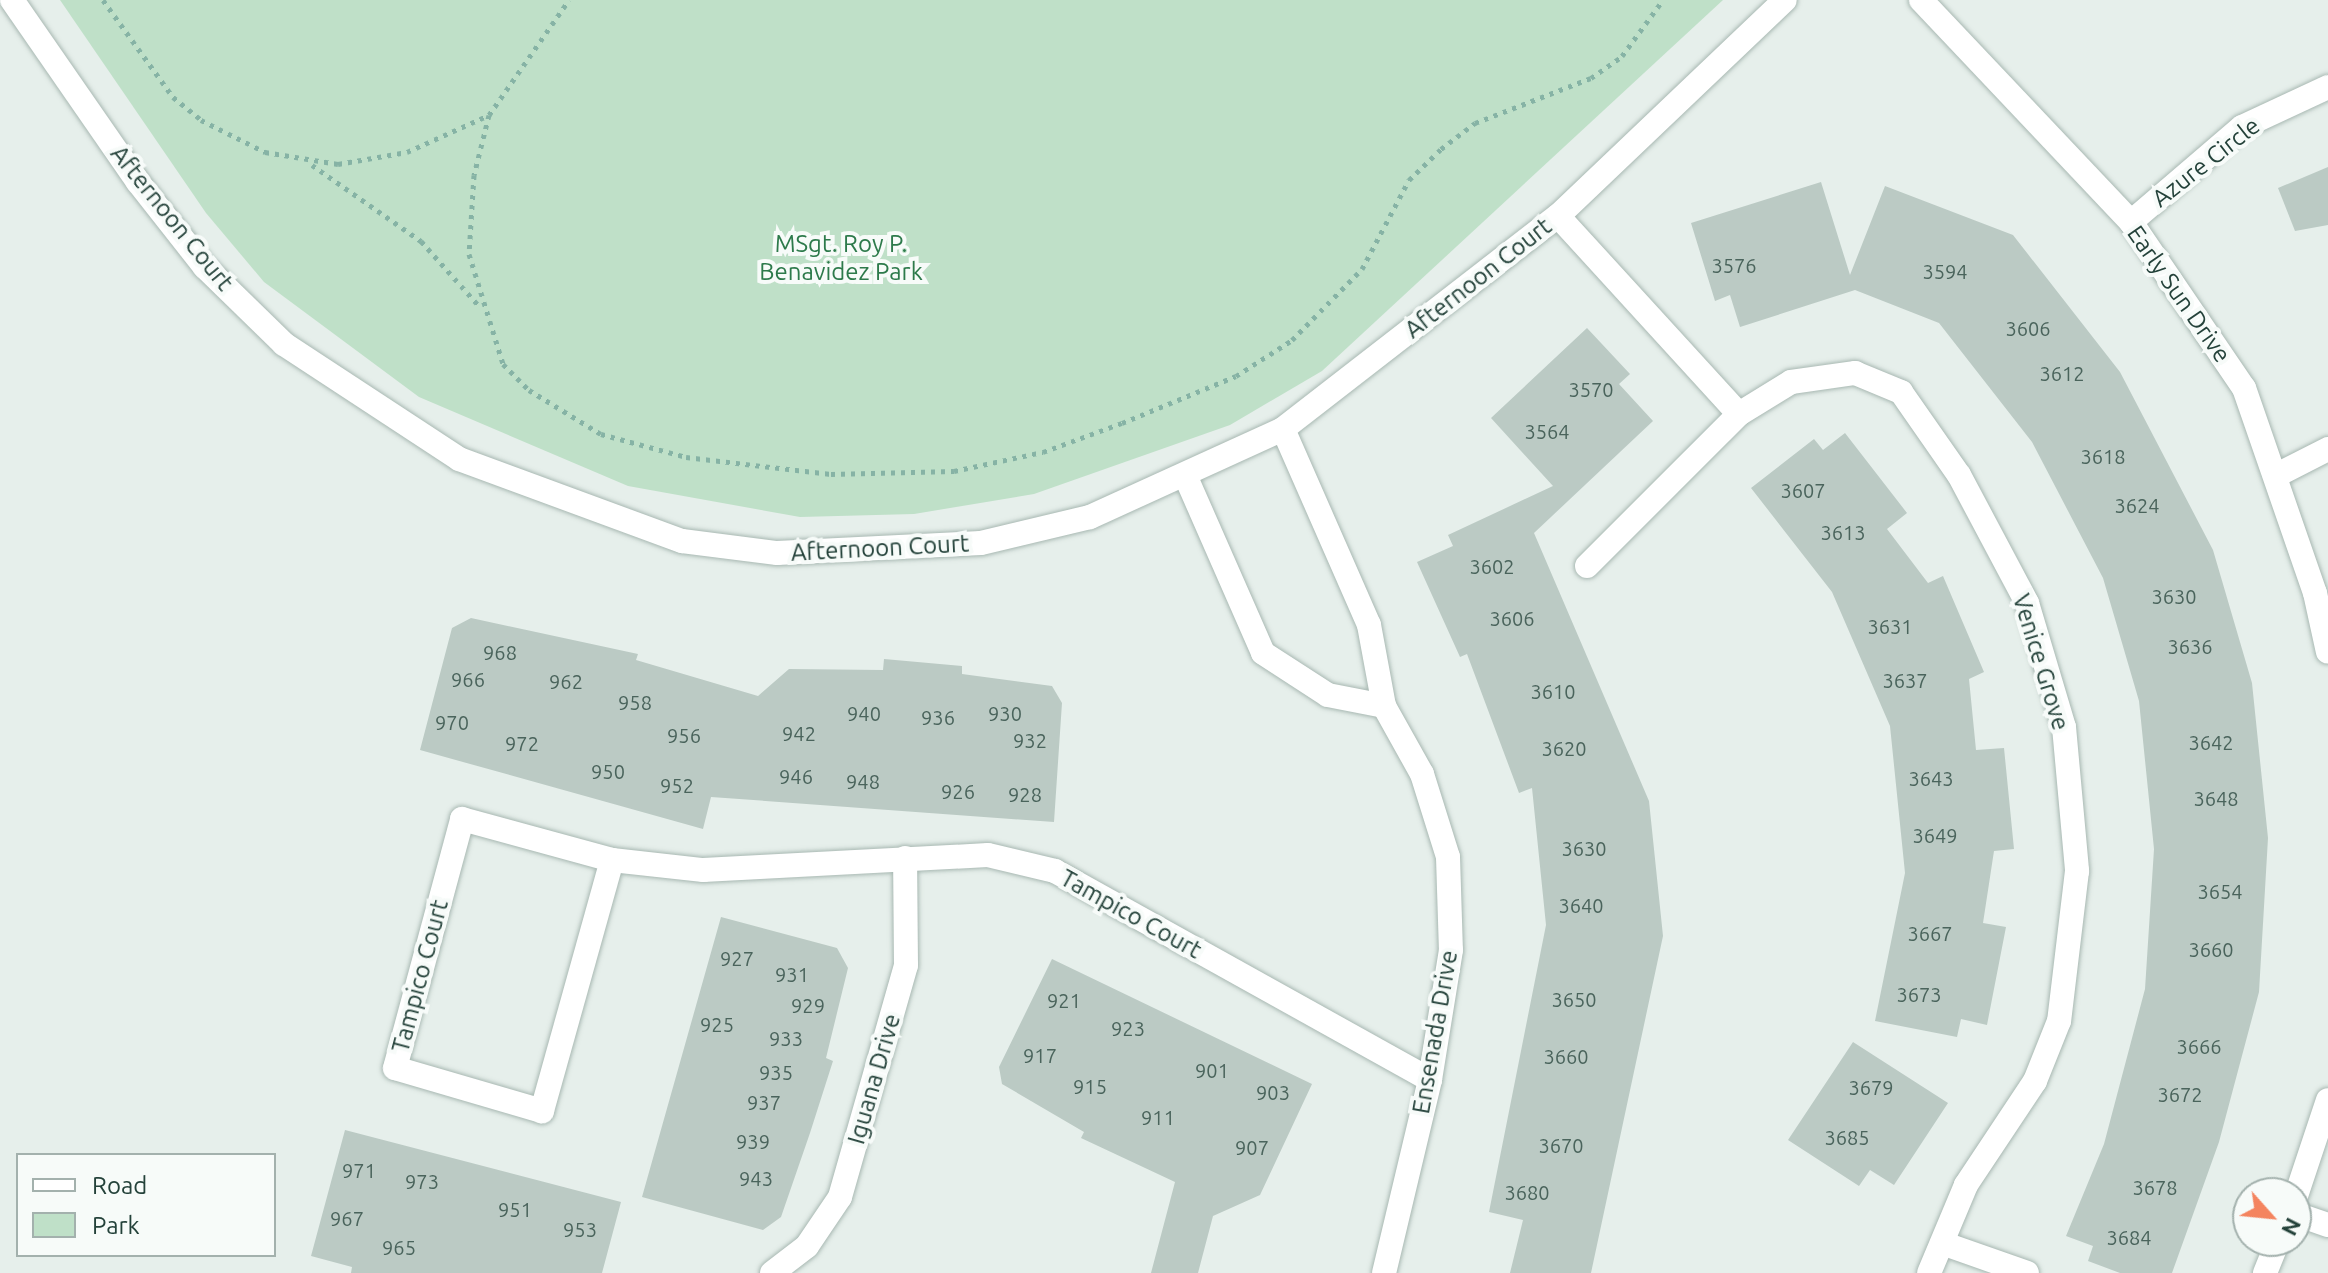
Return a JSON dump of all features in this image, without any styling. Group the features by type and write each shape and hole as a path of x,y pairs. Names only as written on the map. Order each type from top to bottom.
{"street":[{"name":"Afternoon Court","path":"12,0 157,206 205,267 284,344 459,459 566,504 682,541 777,553 879,553 981,543 1090,517 1283,429 1558,216 1785,0"},
{"name":"Early Sun Drive","path":"1921,0 2131,222 2244,388 2277,475 2328,652"},
{"name":"Azure Circle","path":"2131,222 2242,127 2328,87"},
{"path":"1558,216 1739,414"},
{"name":"Venice Grove","path":"1587,566 1739,414 1791,382 1855,373 1901,392 1959,475 2027,603 2064,727 2077,871 2059,1021 2035,1081 1966,1185 1929,1273"},
{"name":"Ensenada Drive","path":"1283,429 1369,625 1384,706 1422,774 1448,857 1451,950 1430,1080 1384,1273"},
{"path":"2277,475 2328,449"},
{"path":"1185,475 1263,653 1328,695 1384,706"},
{"name":"Tampico Court","path":"612,860 542,1111 395,1068 462,819 612,860 703,870 988,855 1055,871 1430,1080"},
{"name":"Iguana Drive","path":"772,1273 807,1246 840,1197 906,965 905,858"},
{"path":"2302,1177 2328,1100"},
{"path":"1942,1243 2027,1273"}],"path":[{"path":"103,0 192,112 265,152 309,163 407,152 489,115"},
{"path":"569,0 489,115 474,175 469,254 481,308 503,364 559,413 601,434 686,457 846,474 954,471 1043,452 1236,376 1292,340 1362,269 1409,180 1441,149 1475,123 1591,78 1622,56 1663,0"},
{"path":"309,163 421,241 481,308"}],"green space":[{"name":"MSgt. Roy P. Benavidez Park","path":"60,0 1723,0 1322,371 1230,425 1034,494 914,514 800,517 628,486 419,397 264,282 206,213"}],"building":[{"path":"2328,167 2328,225 2295,231 2278,188"},
{"path":"1821,182 1850,275 1885,186 2013,235 2120,372 2213,550 2252,683 2268,838 2259,992 2219,1142 2172,1273 2120,1273 2088,1261 2093,1246 2066,1236 2104,1144 2145,989 2154,849 2139,701 2103,578 2032,442 1939,323 1855,290 1740,327 1730,295 1715,301 1691,223"},
{"path":"1587,328 1630,374 1619,384 1653,421 1534,533 1649,801 1663,936 1591,1273 1510,1273 1523,1220 1489,1212 1546,925 1532,788 1519,793 1467,654 1460,657 1417,562 1453,546 1448,535 1553,486 1491,418"},
{"path":"1845,433 1907,513 1887,529 1928,583 1943,576 1984,672 1969,679 1976,750 2004,748 2014,849 1994,851 1983,923 2006,927 1987,1025 1961,1019 1957,1037 1875,1021 1905,873 1890,726 1832,592 1751,488 1814,439 1823,450"},
{"path":"471,618 638,654 636,660 758,696 789,669 883,670 884,659 962,666 962,674 1052,686 1062,703 1054,822 711,797 703,829 420,750 452,628"},
{"path":"721,917 837,948 848,968 826,1058 833,1061 810,1133 781,1217 763,1230 642,1197"},
{"path":"1052,959 1312,1084 1260,1195 1213,1216 1198,1273 1151,1273 1175,1182 1081,1138 1084,1132 1002,1084 999,1067"},
{"path":"1853,1042 1948,1103 1894,1185 1870,1170 1859,1186 1788,1140"},
{"path":"345,1130 621,1202 602,1273 351,1273 352,1267 311,1256"}]}
